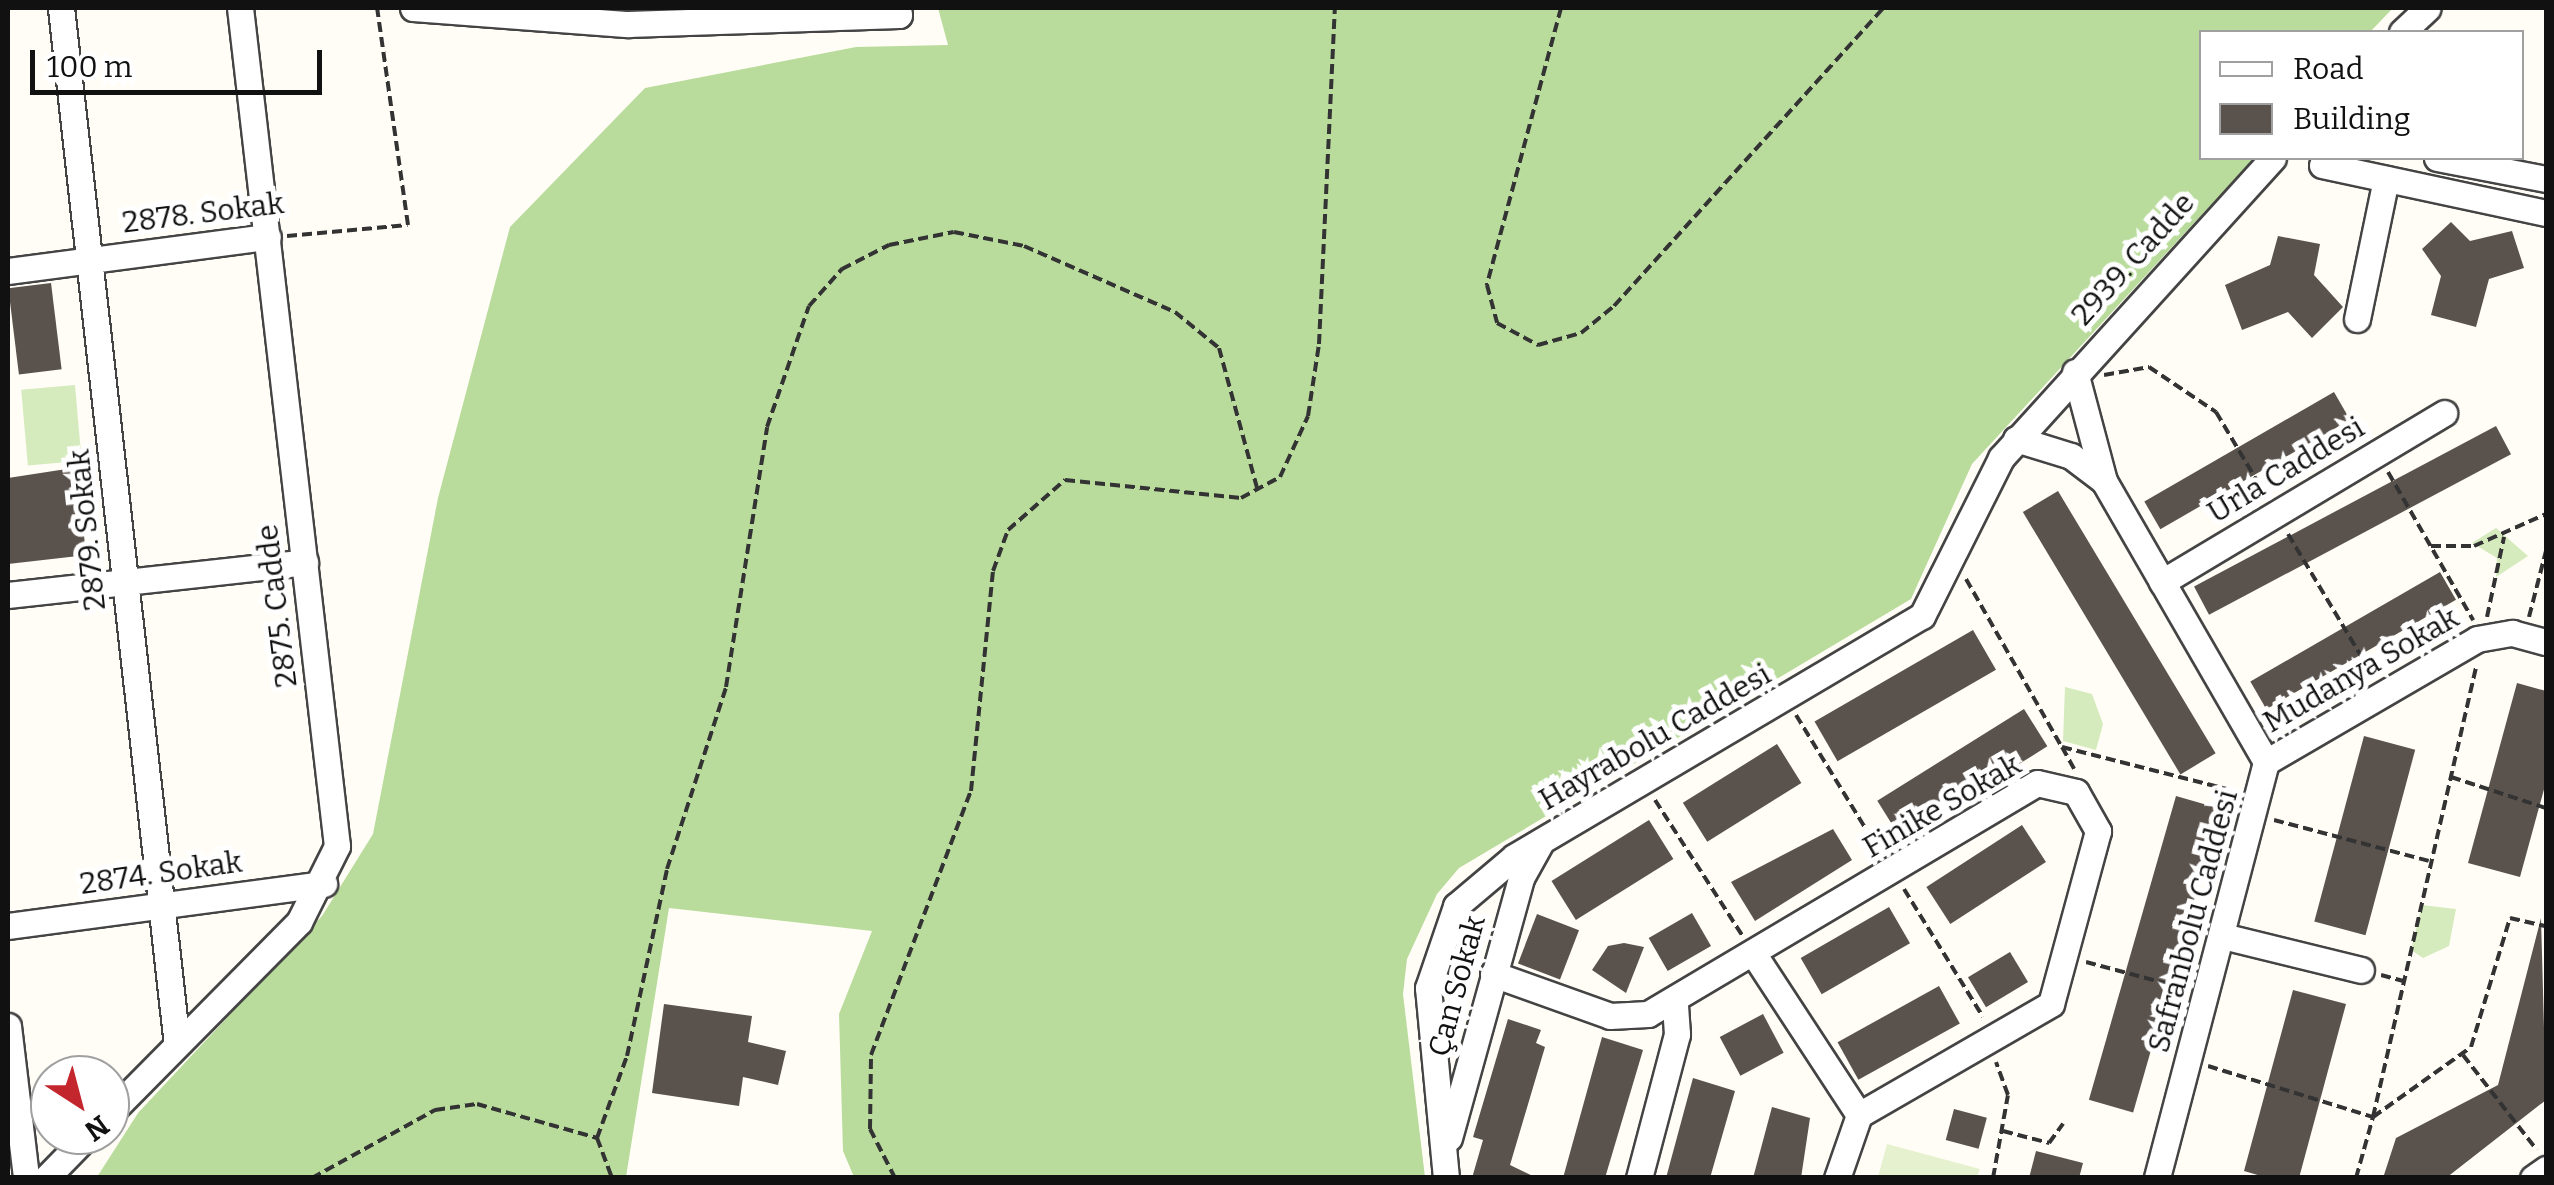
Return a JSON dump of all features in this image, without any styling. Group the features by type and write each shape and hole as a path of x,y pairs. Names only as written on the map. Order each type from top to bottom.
{"street":[{"name":"2879. Sokak","path":"61,8 177,1045"},
{"name":"2875. Cadde","path":"130,1092 299,922 324,884 337,846 240,8"},
{"path":"412,8 688,15 899,15 898,8"},
{"path":"2404,30 2428,8"},
{"name":"2939. Cadde","path":"2044,407 2271,160"},
{"path":"2449,160 2546,179"},
{"path":"2322,165 2546,212"},
{"path":"2476,198 2483,166"},
{"path":"2357,320 2386,179"},
{"name":"2878. Sokak","path":"8,271 268,237"},
{"name":"Safranbolu Caddesi","path":"2081,365 2104,482 2266,762 2158,1178"},
{"name":"Hayrabolu Caddesi","path":"1446,1168 1428,1001 1436,944 1464,895 1546,838 1912,624 1954,558 2016,439 2044,407"},
{"name":"Urla Caddesi","path":"2162,582 2444,414"},
{"name":"Safranbolu Caddesi","path":"2016,439 2071,456 2104,482"},
{"path":"8,596 305,562"},
{"name":"Mudanya Sokak","path":"2266,762 2483,637 2536,639"},
{"name":"Finike Sokak","path":"1492,974 1623,1018 1674,1002 2046,782 2079,794 2097,823 2066,956 2047,1009 1859,1114"},
{"name":"Çan Sokak","path":"1446,1168 1492,974 1520,878 1546,838"},
{"name":"2874. Sokak","path":"8,926 324,884"},
{"path":"2223,936 2362,970"},
{"path":"1756,956 1859,1114 1837,1178"},
{"path":"1639,1178 1677,1034 1674,1002"},
{"path":"8,1026 26,1178"},
{"path":"46,1178 68,1155"},
{"path":"2532,1178 2546,1170"}],"path":[{"name":"2878. Sokak","path":"268,237 408,225 378,8"},
{"path":"895,1178 870,1129 870,1056 971,792 993,572 1008,530 1066,480 1210,497 1258,492 1280,478 1311,398 1332,208 1335,8"},
{"path":"1562,8 1488,285 1498,323 1538,344 1581,333 1614,306 1883,8"},
{"path":"612,1178 597,1138 627,1056 666,869 726,687 767,427 809,306 842,269 889,245 954,232 1024,246 1174,312 1219,348 1258,492"},
{"path":"2081,365 2112,378 2149,367 2216,412 2383,693"},
{"path":"2378,453 2483,637"},
{"path":"2431,546 2504,536 2546,514"},
{"path":"2364,1178 2357,1176 2504,536"},
{"path":"2536,639 2546,551"},
{"path":"1954,558 2062,746 2432,861"},
{"path":"2451,777 2546,808"},
{"path":"1643,782 1756,956"},
{"path":"2373,1117 2463,1055 2510,918 2546,926"},
{"path":"2066,956 2206,994"},
{"path":"1979,1048 2008,1085 1993,1178"},
{"path":"2463,1055 2546,1162"},
{"path":"2189,1060 2373,1117"},
{"path":"312,1178 434,1110 476,1104 597,1138"},
{"path":"2003,1131 2049,1142 2063,1124"}],"green space":[{"path":"938,8 2393,8 2372,30 2199,30 2199,160 2252,160 1972,464 1911,599 1459,868 1437,894 1407,959 1403,994 1425,1177 854,1177 843,1151 839,1014 872,931 669,908 626,1177 97,1177 111,1155 130,1155 130,1125 138,1113 322,916 373,834 438,498 510,227 645,88 856,47 948,45"},
{"path":"75,385 82,461 28,465 21,390"},
{"path":"2496,528 2528,556 2496,577 2497,558 2472,543"},
{"path":"2065,687 2092,694 2103,724 2096,750 2063,741"},
{"path":"2422,905 2456,909 2449,946 2423,958 2411,950"},
{"path":"1887,1144 1980,1169 1977,1177 1878,1177"}],"building":[{"path":"2451,222 2470,241 2512,231 2524,268 2489,279 2476,327 2431,315 2441,276 2422,249"},
{"path":"2278,236 2320,244 2314,275 2343,307 2312,338 2288,312 2242,330 2225,285 2270,265"},
{"path":"51,283 62,369 19,375 8,288"},
{"path":"2334,392 2350,420 2160,529 2144,502"},
{"path":"2496,426 2511,454 2209,615 2194,587"},
{"path":"73,468 87,555 8,564 8,478"},
{"path":"2058,491 2216,753 2180,774 2023,512"},
{"path":"2440,572 2456,600 2266,709 2250,682"},
{"path":"1973,630 1996,670 1838,761 1815,722"},
{"path":"2517,683 2546,691 2546,782 2520,877 2468,863"},
{"path":"2024,709 2047,746 1901,838 1877,801"},
{"path":"2364,736 2415,750 2366,935 2314,921"},
{"path":"1777,744 1801,783 1707,842 1683,803"},
{"path":"2176,796 2220,809 2133,1112 2089,1100"},
{"path":"1649,820 1673,859 1576,920 1551,881"},
{"path":"2022,825 2046,862 1950,924 1926,887"},
{"path":"1833,829 1852,860 1755,921 1731,882"},
{"path":"1889,907 1910,943 1822,994 1801,958"},
{"path":"1692,913 1711,946 1668,971 1649,938"},
{"path":"1537,914 1579,930 1560,980 1518,963"},
{"path":"2541,918 2546,1100 2446,1178 2383,1178 2396,1138 2498,1085"},
{"path":"1624,943 1644,947 1626,993 1592,970 1608,946"},
{"path":"2010,952 2028,982 1986,1007 1968,977"},
{"path":"1939,986 1960,1024 1858,1080 1838,1042"},
{"path":"2293,990 2346,1004 2299,1178 2268,1178 2244,1171"},
{"path":"664,1004 752,1016 748,1042 786,1051 778,1085 743,1077 739,1106 652,1093"},
{"path":"1763,1014 1784,1053 1740,1076 1720,1037"},
{"path":"1508,1019 1541,1030 1536,1043 1545,1047 1510,1165 1537,1178 1472,1178 1483,1140 1473,1137"},
{"path":"1602,1037 1643,1050 1605,1178 1563,1178"},
{"path":"1693,1078 1735,1091 1710,1178 1666,1178"},
{"path":"1772,1107 1810,1118 1801,1178 1753,1178"},
{"path":"1954,1109 1987,1118 1979,1149 1946,1140"},
{"path":"2036,1151 2083,1163 2079,1178 2029,1178"}]}
